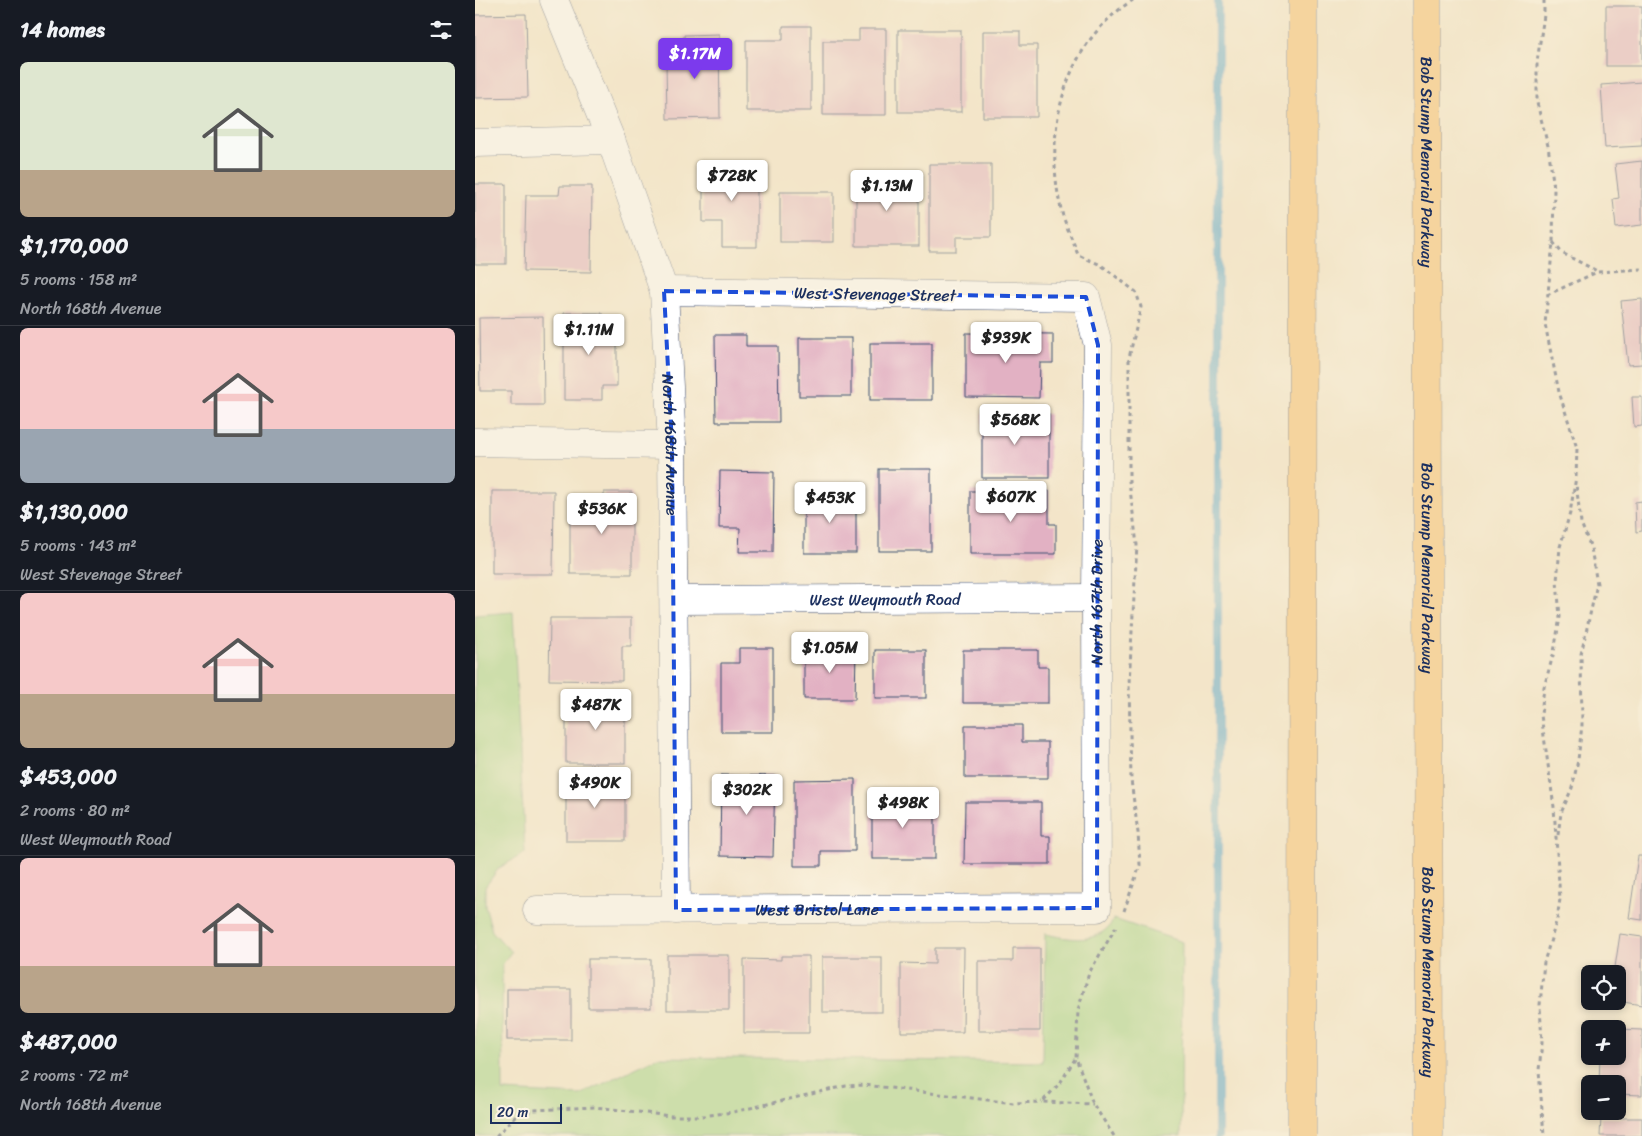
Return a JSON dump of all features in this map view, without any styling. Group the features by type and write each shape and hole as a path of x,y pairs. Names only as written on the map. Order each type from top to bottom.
{"highway":[{"path":"1302,1136 1303,0"},
{"name":"Bob Stump Memorial Parkway","path":"1427,0 1429,1136"}],"street":[{"name":"North 168th Avenue","path":"554,0 611,140 664,291 672,446 676,910"},
{"path":"475,143 611,140"},
{"name":"West Stevenage Street","path":"664,291 1086,296"},
{"name":"North 167th Drive","path":"1086,296 1098,345 1096,598 1097,908"},
{"path":"475,442 672,446"},
{"name":"West Weymouth Road","path":"674,600 1096,598"},
{"name":"West Bristol Lane","path":"537,910 1097,908"}],"path":[{"path":"1544,0 1544,15 1537,62 1537,103 1548,146 1554,188 1553,242 1545,324 1559,392 1577,448 1576,481 1581,522 1591,548 1597,584 1581,654 1582,724 1578,760 1572,788 1561,813 1557,843"},
{"path":"1553,242 1562,254 1597,272"},
{"path":"1547,295 1597,272 1642,269"},
{"path":"1544,1136 1539,1070 1542,1043 1540,1005 1544,962 1557,919 1560,899 1557,843 1541,714 1544,687 1554,652 1560,617 1557,581 1560,547 1570,513 1576,481"},
{"path":"1042,1102 1060,1083 1076,1058"},
{"path":"496,1136 518,1114 534,1110 595,1107 671,1116 703,1116 733,1112 846,1086 887,1086 926,1093 1013,1103 1093,1104"}],"highlighted area":[{"path":"664,291 1086,297 1098,345 1097,908 676,910 672,445"}],"green space":[{"path":"513,612 525,853 499,868 485,887 485,906 492,931 511,952 502,965 503,1091 580,1095 658,1057 1043,1062 1045,934 1074,939 1092,937 1108,928 1114,919 1182,942 1181,1136 475,1136 475,615"}],"building":[{"path":"1606,6 1642,6 1642,66 1606,66"},
{"path":"526,14 528,97 475,98 475,15"},
{"path":"783,26 811,26 811,111 746,111 746,40 783,40"},
{"path":"859,29 886,29 886,115 823,115 823,41 859,41"},
{"path":"898,30 961,30 961,112 898,112"},
{"path":"983,31 1020,31 1020,45 1037,45 1037,117 983,117"},
{"path":"719,34 720,118 667,119 666,61 685,61 684,35"},
{"path":"1642,82 1642,146 1605,148 1601,85"},
{"path":"1642,161 1642,225 1616,228 1613,199 1619,198 1615,164"},
{"path":"703,164 757,164 757,247 722,247 722,222 703,222"},
{"path":"929,164 991,164 991,237 956,237 956,251 929,251"},
{"path":"856,179 919,179 919,246 856,246"},
{"path":"475,184 506,184 506,264 475,264"},
{"path":"560,186 592,186 591,272 524,271 526,195 559,195"},
{"path":"780,192 834,192 834,242 780,242"},
{"path":"1642,299 1642,364 1628,365 1621,301"},
{"path":"564,313 602,313 602,321 617,321 617,386 602,386 602,400 564,400"},
{"path":"543,317 544,405 511,405 511,391 480,391 479,318"},
{"path":"966,333 1053,334 1053,363 1040,363 1039,398 966,397"},
{"path":"715,335 746,335 746,346 778,346 779,422 716,422"},
{"path":"799,338 851,338 851,396 799,396"},
{"path":"870,343 932,343 932,400 870,400"},
{"path":"1632,397 1642,397 1642,426 1634,427"},
{"path":"982,414 1049,414 1049,478 982,478"},
{"path":"879,469 931,469 931,551 879,551"},
{"path":"720,471 774,472 773,552 739,552 740,528 719,528"},
{"path":"492,491 554,491 553,574 492,574"},
{"path":"970,491 1049,491 1049,524 1056,524 1056,554 970,554"},
{"path":"604,492 632,492 632,574 570,574 570,498 604,498"},
{"path":"804,496 856,496 856,553 804,553"},
{"path":"1642,501 1642,531 1636,532 1635,502"},
{"path":"550,618 631,618 631,646 622,646 622,681 549,680"},
{"path":"739,648 773,648 773,732 721,732 721,663 739,663"},
{"path":"804,649 856,650 855,699 804,699"},
{"path":"875,650 926,650 926,698 875,698"},
{"path":"963,650 1038,650 1038,667 1048,667 1048,703 963,703"},
{"path":"566,699 625,699 625,763 566,763"},
{"path":"965,725 1022,725 1022,742 1048,742 1048,778 965,778"},
{"path":"721,775 775,776 773,857 720,856"},
{"path":"566,778 625,778 625,841 566,841"},
{"path":"855,779 855,851 821,851 821,866 794,866 794,780"},
{"path":"872,799 935,799 935,859 872,859"},
{"path":"965,802 1041,802 1041,836 1050,836 1050,864 964,864"},
{"path":"1638,856 1642,856 1642,920 1629,918"},
{"path":"1620,934 1642,937 1642,1005 1626,1002 1626,965 1615,965"},
{"path":"935,948 964,948 963,1032 901,1032 901,963 935,964"},
{"path":"1013,948 1040,948 1040,1031 978,1031 978,961 1013,961"},
{"path":"667,955 729,955 729,1010 667,1010"},
{"path":"781,956 809,956 809,1033 744,1033 744,959 781,960"},
{"path":"822,957 882,957 882,1012 822,1012"},
{"path":"588,959 651,959 651,1008 588,1008"},
{"path":"507,989 571,989 571,1040 507,1040"},
{"path":"1626,1029 1642,1030 1642,1095 1626,1094 1626,1075 1599,1075 1600,1065 1626,1065"},
{"path":"1642,1118 1642,1136 1600,1136 1601,1120"}],"waterway":[{"path":"1218,0 1218,1136"}]}
